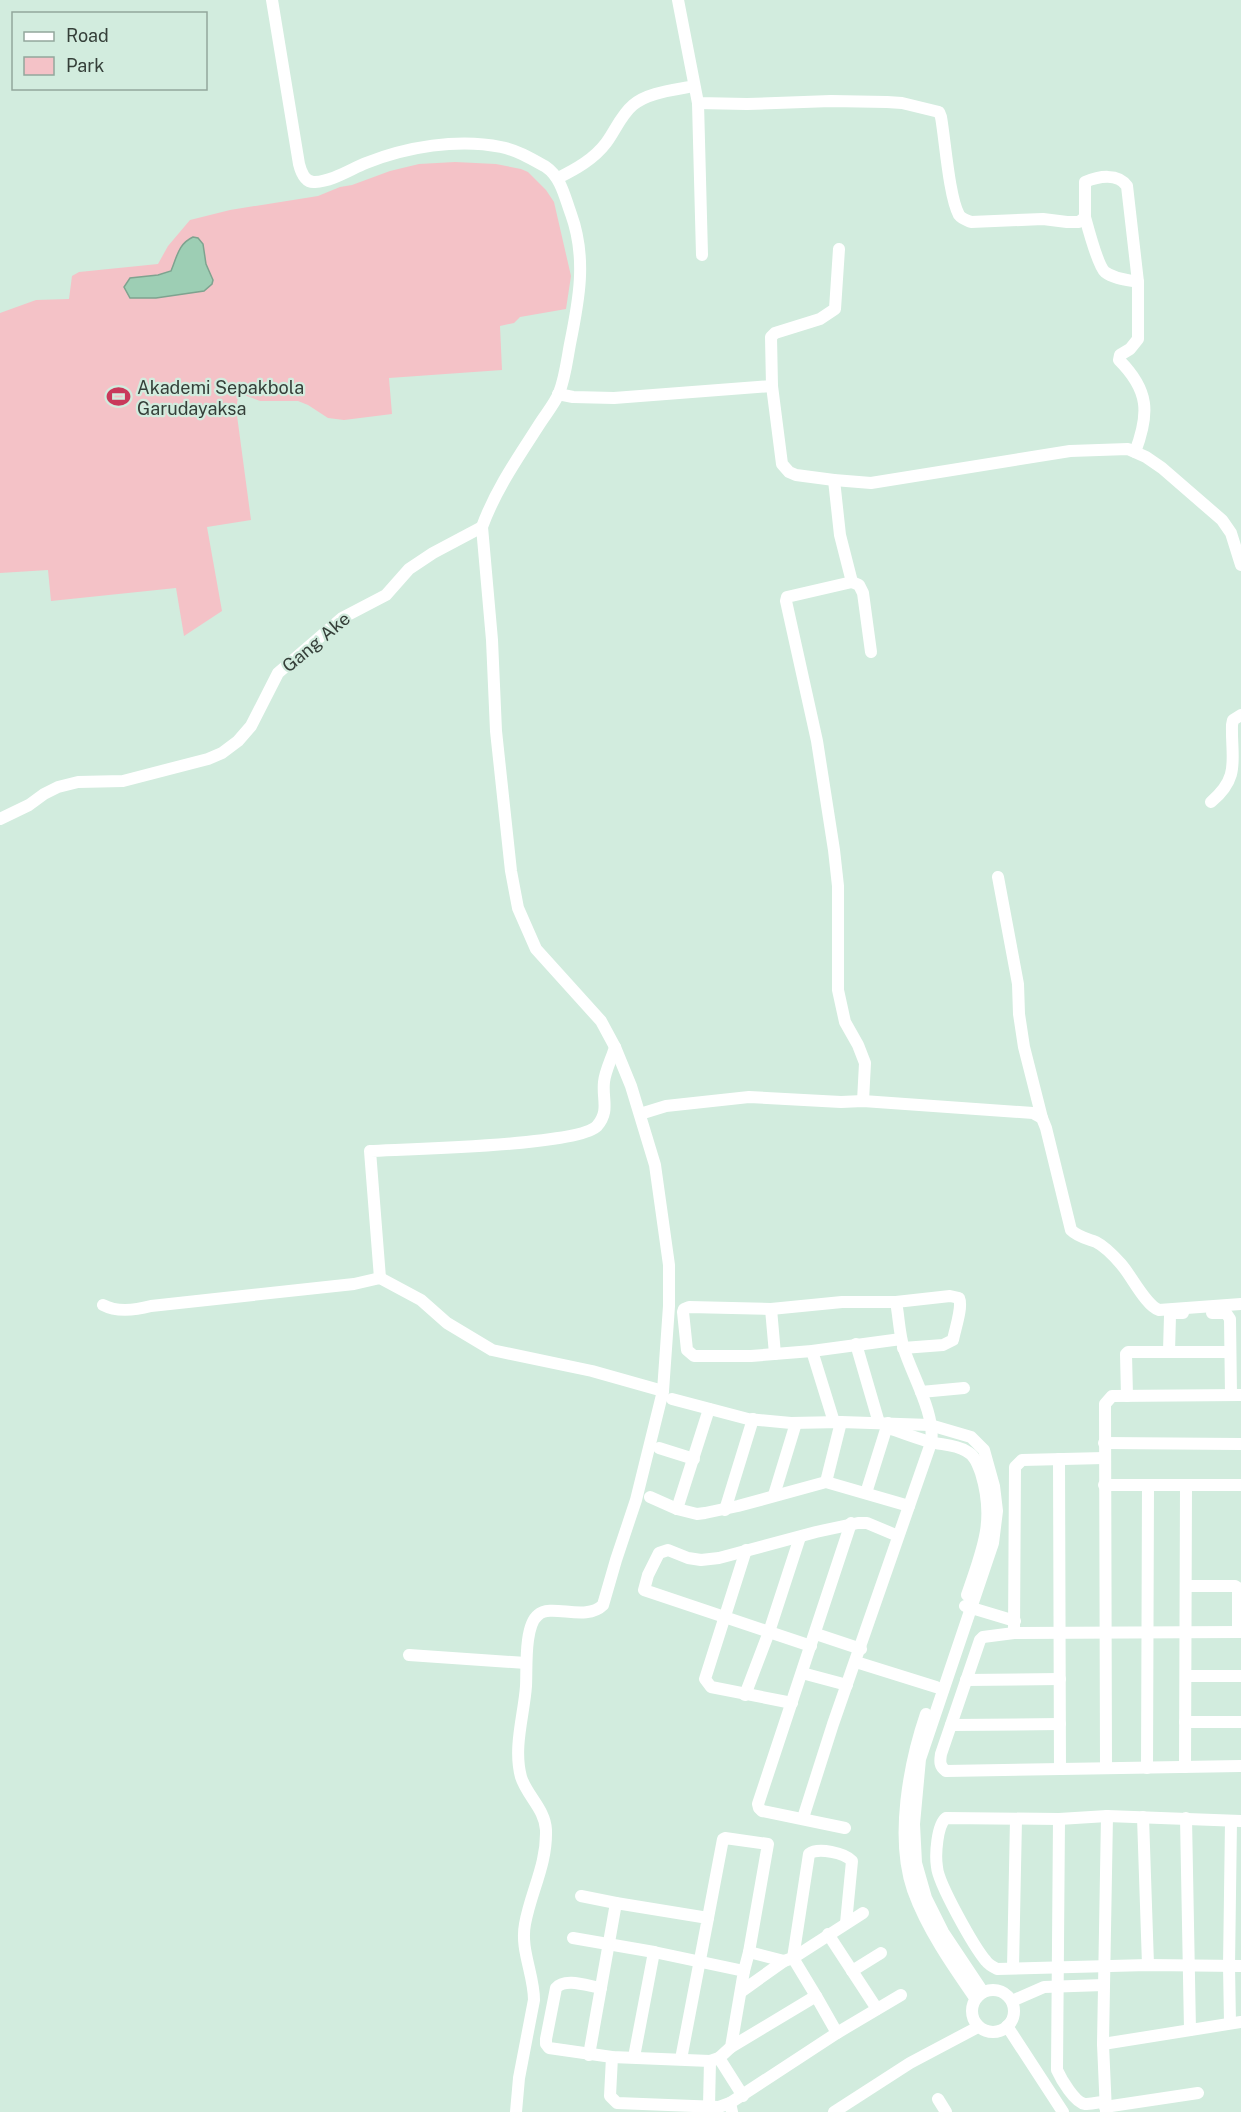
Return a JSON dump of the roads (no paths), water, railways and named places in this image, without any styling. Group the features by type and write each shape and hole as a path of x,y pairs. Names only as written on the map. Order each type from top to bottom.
{"street":[{"path":"272,0 299,164 301,172 308,180 315,182 327,179 384,157 420,148 462,144 500,147 520,153 549,169 558,178 578,232 581,260 580,292 558,394 505,479 482,527 492,640 496,731 511,871 518,908 536,949 594,1013 615,1047 640,1114 655,1165 669,1265 668,1395 603,1605 592,1612 538,1614 527,1642 519,1765 525,1787 542,1814 546,1827 546,1850 525,1923 524,1947 534,1989 534,2000 519,2078 516,2112"},
{"path":"678,0 698,103 702,255"},
{"path":"558,178 576,169 598,152 635,103 694,86"},
{"path":"698,103 887,102 902,103 939,112 953,200 963,219 971,222 1043,219 1078,222 1085,217"},
{"path":"1135,452 1146,409 1143,394 1119,360 1120,355 1135,345 1138,339 1138,282 1127,186 1119,178 1111,177 1085,182 1085,217 1099,262 1104,271 1115,277 1138,282"},
{"path":"839,249 835,309 819,319 775,333 771,337 772,386 782,464 789,472 796,475 871,483 1020,457 1070,451 1128,449 1162,468 1222,520 1234,539 1241,565"},
{"path":"558,394 573,397 614,398 772,386"},
{"path":"834,480 840,535 852,582"},
{"name":"Gang Ake","path":"0,819 58,787 78,782 123,781 208,759 222,753 238,741 251,726 279,673 342,618 386,595 409,569 433,553 482,527"},
{"path":"863,1101 865,1063 845,1022 838,990 838,886 818,741 786,601 787,597 852,582 860,585 871,652"},
{"path":"1211,802 1225,789 1230,779 1233,759 1232,725 1233,720 1241,715"},
{"path":"998,877 1018,984 1019,1014 1024,1047 1071,1230 1099,1244 1114,1256 1149,1303 1159,1310 1241,1304"},
{"path":"380,1278 370,1151 535,1141 588,1132 597,1125 606,1109 604,1081 615,1047"},
{"path":"640,1114 666,1106 749,1097 863,1101 1033,1113 1042,1118"},
{"path":"103,1305 116,1310 137,1310 151,1306 354,1284 380,1278 422,1300 447,1323 487,1348 620,1377 710,1409 753,1419 796,1423 930,1425 976,1440 984,1450 991,1474 997,1511 996,1528 993,1544 919,1735 909,1776 906,1818 907,1865 913,1890 922,1912 940,1945 979,1995"},
{"path":"950,1296 959,1298 961,1302 953,1340 949,1344 856,1344 812,1352 775,1354 694,1356 687,1350 683,1319 684,1309 689,1307 771,1309 842,1302 896,1302 950,1296"},
{"path":"803,1818 931,1443 930,1425 921,1392 902,1343 896,1302"},
{"path":"771,1309 775,1354"},
{"path":"1106,1768 1105,1404 1112,1396 1236,1395 1230,1352 1230,1318 1226,1312 1171,1314 1169,1351"},
{"path":"856,1344 884,1424 866,1493"},
{"path":"812,1352 837,1422 826,1482"},
{"path":"1127,1396 1126,1354 1128,1352 1230,1352"},
{"path":"921,1392 964,1388"},
{"path":"677,1509 710,1409"},
{"path":"725,1510 753,1419"},
{"path":"774,1495 796,1423"},
{"path":"884,1424 931,1443 957,1447 974,1457 984,1484 988,1508 987,1529 968,1607 920,1759 914,1824 916,1863 926,1898 979,1995"},
{"path":"1104,1443 1241,1444"},
{"path":"659,1448 694,1459"},
{"path":"1014,1627 1015,1467 1022,1460 1104,1458"},
{"path":"1059,1459 1060,1769"},
{"path":"650,1497 677,1509 697,1514 725,1510 826,1482 909,1506"},
{"path":"1104,1485 1241,1485"},
{"path":"1148,1485 1148,1768"},
{"path":"1185,1767 1186,1485"},
{"path":"861,1649 769,1632 644,1590 648,1575 655,1559 663,1550 701,1560 719,1558 851,1524 867,1523 898,1536"},
{"path":"845,1828 762,1811 758,1804 851,1524"},
{"path":"745,1695 769,1632 800,1537"},
{"path":"746,1550 705,1679 711,1687 792,1703"},
{"path":"968,1607 1014,1627 1060,1633 1240,1632 1238,1588 1235,1586 1186,1586"},
{"path":"1014,1627 987,1635 980,1640 941,1754 940,1764 946,1771 1241,1766"},
{"path":"409,1655 526,1663"},
{"path":"856,1662 936,1687"},
{"path":"802,1673 847,1685"},
{"path":"1186,1676 1241,1676"},
{"path":"966,1680 1060,1679"},
{"path":"1185,1722 1241,1722"},
{"path":"951,1725 1060,1724"},
{"path":"1105,2107 1103,2044 1107,1816"},
{"path":"1103,2044 1236,2023 1236,1821 1107,1816 1059,1819 946,1818 939,1827 936,1867 953,1904 985,1960 997,1969 1148,1965 1235,1966"},
{"path":"1143,1817 1148,1965"},
{"path":"1186,1818 1190,2030"},
{"path":"1013,1968 1016,1819"},
{"path":"1059,1819 1059,1986 1056,2048 1060,2077 1078,2102 1105,2107 1198,2093"},
{"path":"681,2059 725,1838 768,1844 731,2047"},
{"path":"788,1959 809,1854 812,1851 819,1850 847,1856 852,1861 846,1923"},
{"path":"581,1896 708,1918"},
{"path":"589,2055 616,1903"},
{"path":"742,1991 788,1959 863,1913"},
{"path":"828,1934 877,2009"},
{"path":"573,1938 744,1971"},
{"path":"634,2057 654,1952"},
{"path":"749,1952 788,1959 816,1996 837,2033"},
{"path":"852,1971 881,1953"},
{"path":"601,1988 566,1982 559,1983 548,2029 546,2044 549,2048 612,2057 715,2060 731,2047 816,1996"},
{"path":"1012,2001 1044,1987 1104,1985"},
{"path":"996,1990 1008,1996 1012,2001 1014,2015 1004,2029 988,2032 978,2027 971,2013 972,2005 979,1995 996,1990"},
{"path":"612,2057 610,2096 617,2103 731,2108 743,2096 837,2033 901,1995"},
{"path":"834,2112 910,2063 978,2027"},
{"path":"1004,2029 1053,2112"},
{"path":"1004,2029 1063,2112"},
{"path":"715,2060 743,2096"},
{"path":"709,2106 715,2060"},
{"path":"938,2099 946,2112"}],"place":[{"name":"Akademi Sepakbola Garudayaksa","path":"119,397"}]}
